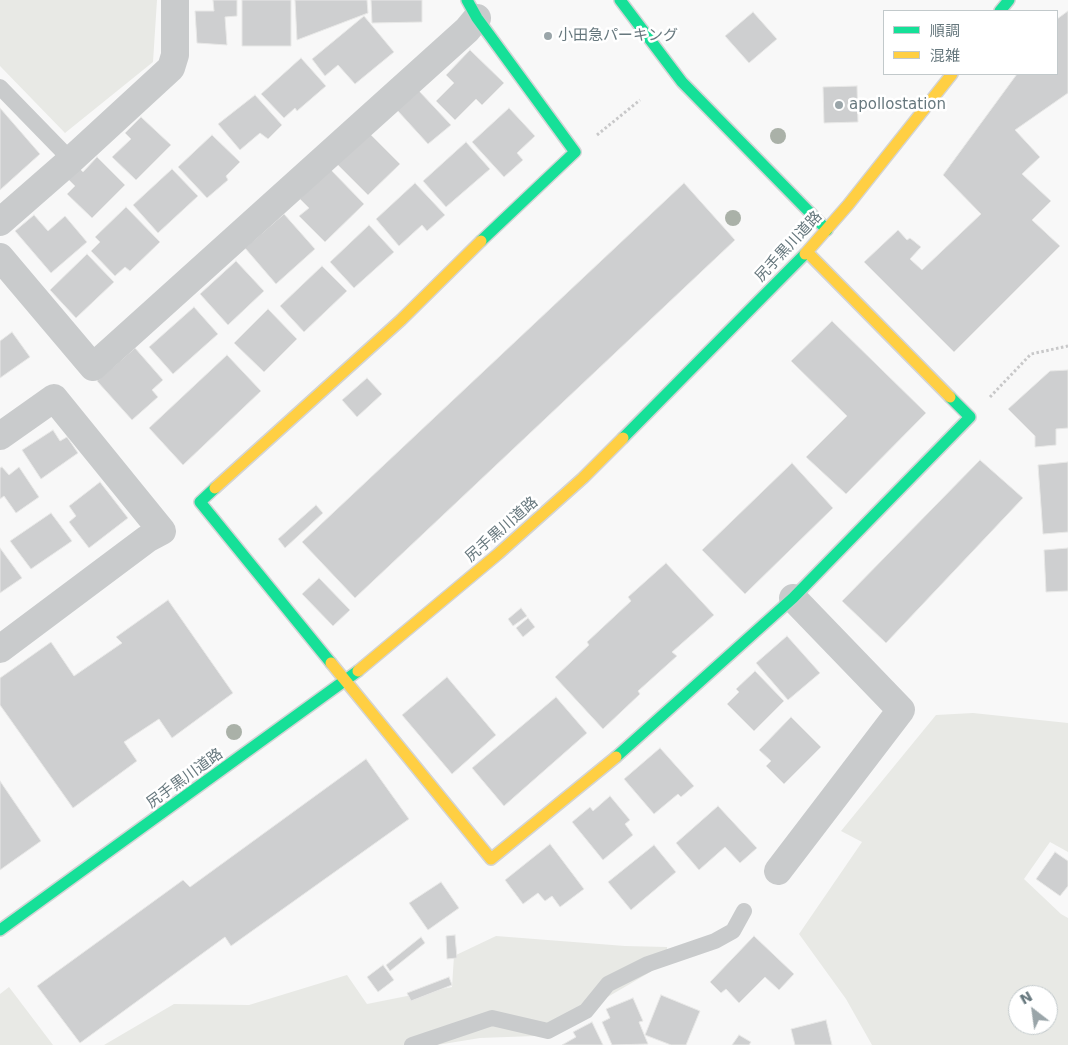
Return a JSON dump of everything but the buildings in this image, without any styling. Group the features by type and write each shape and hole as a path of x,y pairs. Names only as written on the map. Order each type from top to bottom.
{"street":[{"path":"0,222 171,68 175,55 175,0"},
{"path":"620,0 682,82 827,230"},
{"path":"1001,10 1009,0"},
{"path":"472,9 574,152 517,205 401,320 200,502 491,859 645,734 793,598 970,417 807,252"},
{"path":"0,257 93,367 467,30 472,9"},
{"name":"尻手黒川道路","path":"0,930 346,681 498,554 583,478 807,252 827,230 951,75"},
{"path":"0,436 54,398 162,531 147,539 0,649"},
{"path":"778,872 901,710 793,598"}],"lane":[{"path":"0,87 71,160"},
{"path":"412,1045 492,1018 548,1031 586,1011 608,984 648,964 715,941 733,931 744,911"}],"path":[{"path":"574,152 640,100"},
{"path":"993,394 1031,354 1068,346"}],"shaded area":[{"path":"0,0 157,0 153,62 65,133 0,66"},
{"path":"973,713 1068,723 1068,852 1050,842 1024,879 1061,914 1068,918 1068,1045 872,1045 846,999 799,934 862,842 841,831 936,715"},
{"path":"496,936 625,946 667,947 669,961 577,1015 535,1036 480,1038 437,1045 104,1045 174,1004 249,1005 347,975 367,1004 452,987 454,956"},
{"path":"9,987 53,1045 0,1045 0,994"}],"traffic: fast":[{"path":"467,0 477,18 575,152 481,241"},
{"path":"620,0 682,82 827,230"},
{"path":"1001,10 1009,0"},
{"path":"623,438 805,254"},
{"path":"616,757 793,598 970,417 950,397"},
{"path":"215,488 200,502 331,663"},
{"path":"0,930 358,671"}],"traffic: slow":[{"path":"805,254 848,205 951,75"},
{"path":"215,488 401,320 481,241"},
{"path":"807,252 950,397"},
{"path":"358,671 498,554 583,478 623,438"},
{"path":"331,663 491,859 616,757"}],"place":[{"name":"小田急パーキング","path":"548,36"},
{"name":"apollostation","path":"839,105"}]}
